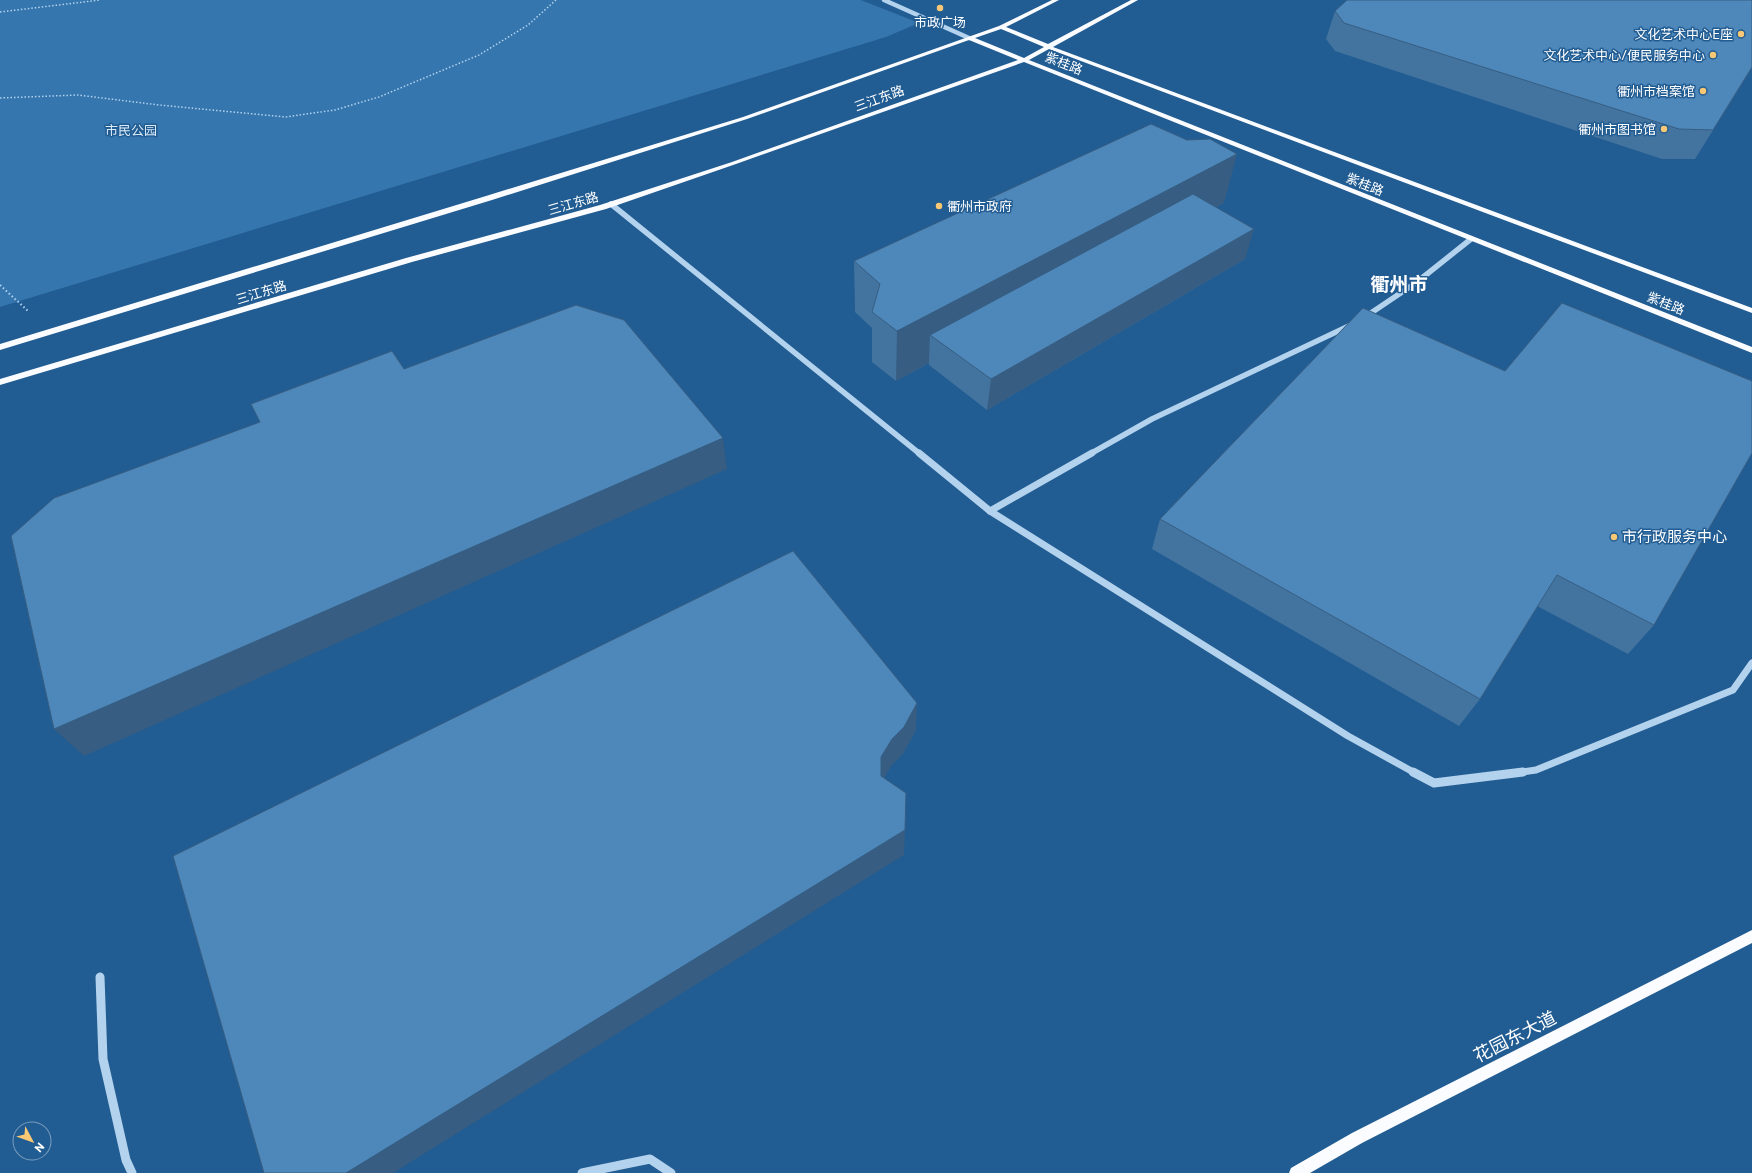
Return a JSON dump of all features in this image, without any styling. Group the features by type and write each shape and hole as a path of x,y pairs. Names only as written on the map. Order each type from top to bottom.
{"main road":[{"name":"三江东路","path":"0,347 737,121 1001,27 1056,0"},
{"name":"三江东路","path":"0,382 410,260 611,204 734,163 1024,60 1135,0"},
{"name":"紫桂路","path":"1001,27 1049,47 1752,311"},
{"name":"紫桂路","path":"969,38 1752,350"},
{"name":"花园东大道","path":"1296,1173 1357,1138 1752,936"}],"street":[{"path":"884,0 969,38"},
{"path":"611,204 990,511 1348,736 1434,783 1536,770 1732,690 1752,663"},
{"path":"990,511 1152,418 1356,323 1418,282 1471,239"},
{"path":"100,977 103,1059 126,1160 132,1173"},
{"path":"582,1173 650,1159 671,1173"}],"path":[{"path":"0,12 100,0"},
{"path":"0,98 78,95 159,105 286,117 334,110 379,97 479,55 528,25 556,0"},
{"path":"0,285 50,332"}],"green space":[{"name":"市民公园","path":"0,0 861,0 919,23 886,37 0,307"}],"building":[{"path":"1347,0 1752,0 1752,67 1713,130 1679,129 1344,23 1335,11"},
{"path":"1151,124 1187,140 1210,139 1237,154 897,331 872,312 880,284 854,261"},
{"path":"1193,194 1254,229 991,379 930,335"},
{"path":"1562,303 1752,381 1752,453 1654,625 1557,575 1480,699 1160,519 1363,308 1505,371"},
{"path":"576,305 624,320 723,438 54,729 11,536 54,498 260,422 251,404 392,351 404,369"},
{"path":"793,551 917,703 904,727 892,739 881,757 881,776 906,793 905,830 346,1173 264,1173 173,856"}],"place":[{"name":"市政广场","path":"940,8"},
{"name":"文化艺术中心E座","path":"1741,34"},
{"name":"文化艺术中心/便民服务中心","path":"1713,55"},
{"name":"衢州市档案馆","path":"1703,91"},
{"name":"衢州市图书馆","path":"1664,129"},
{"name":"衢州市政府","path":"939,206"},
{"name":"市行政服务中心","path":"1614,537"}],"district":[{"name":"衢州市","path":"1399,284"}]}
